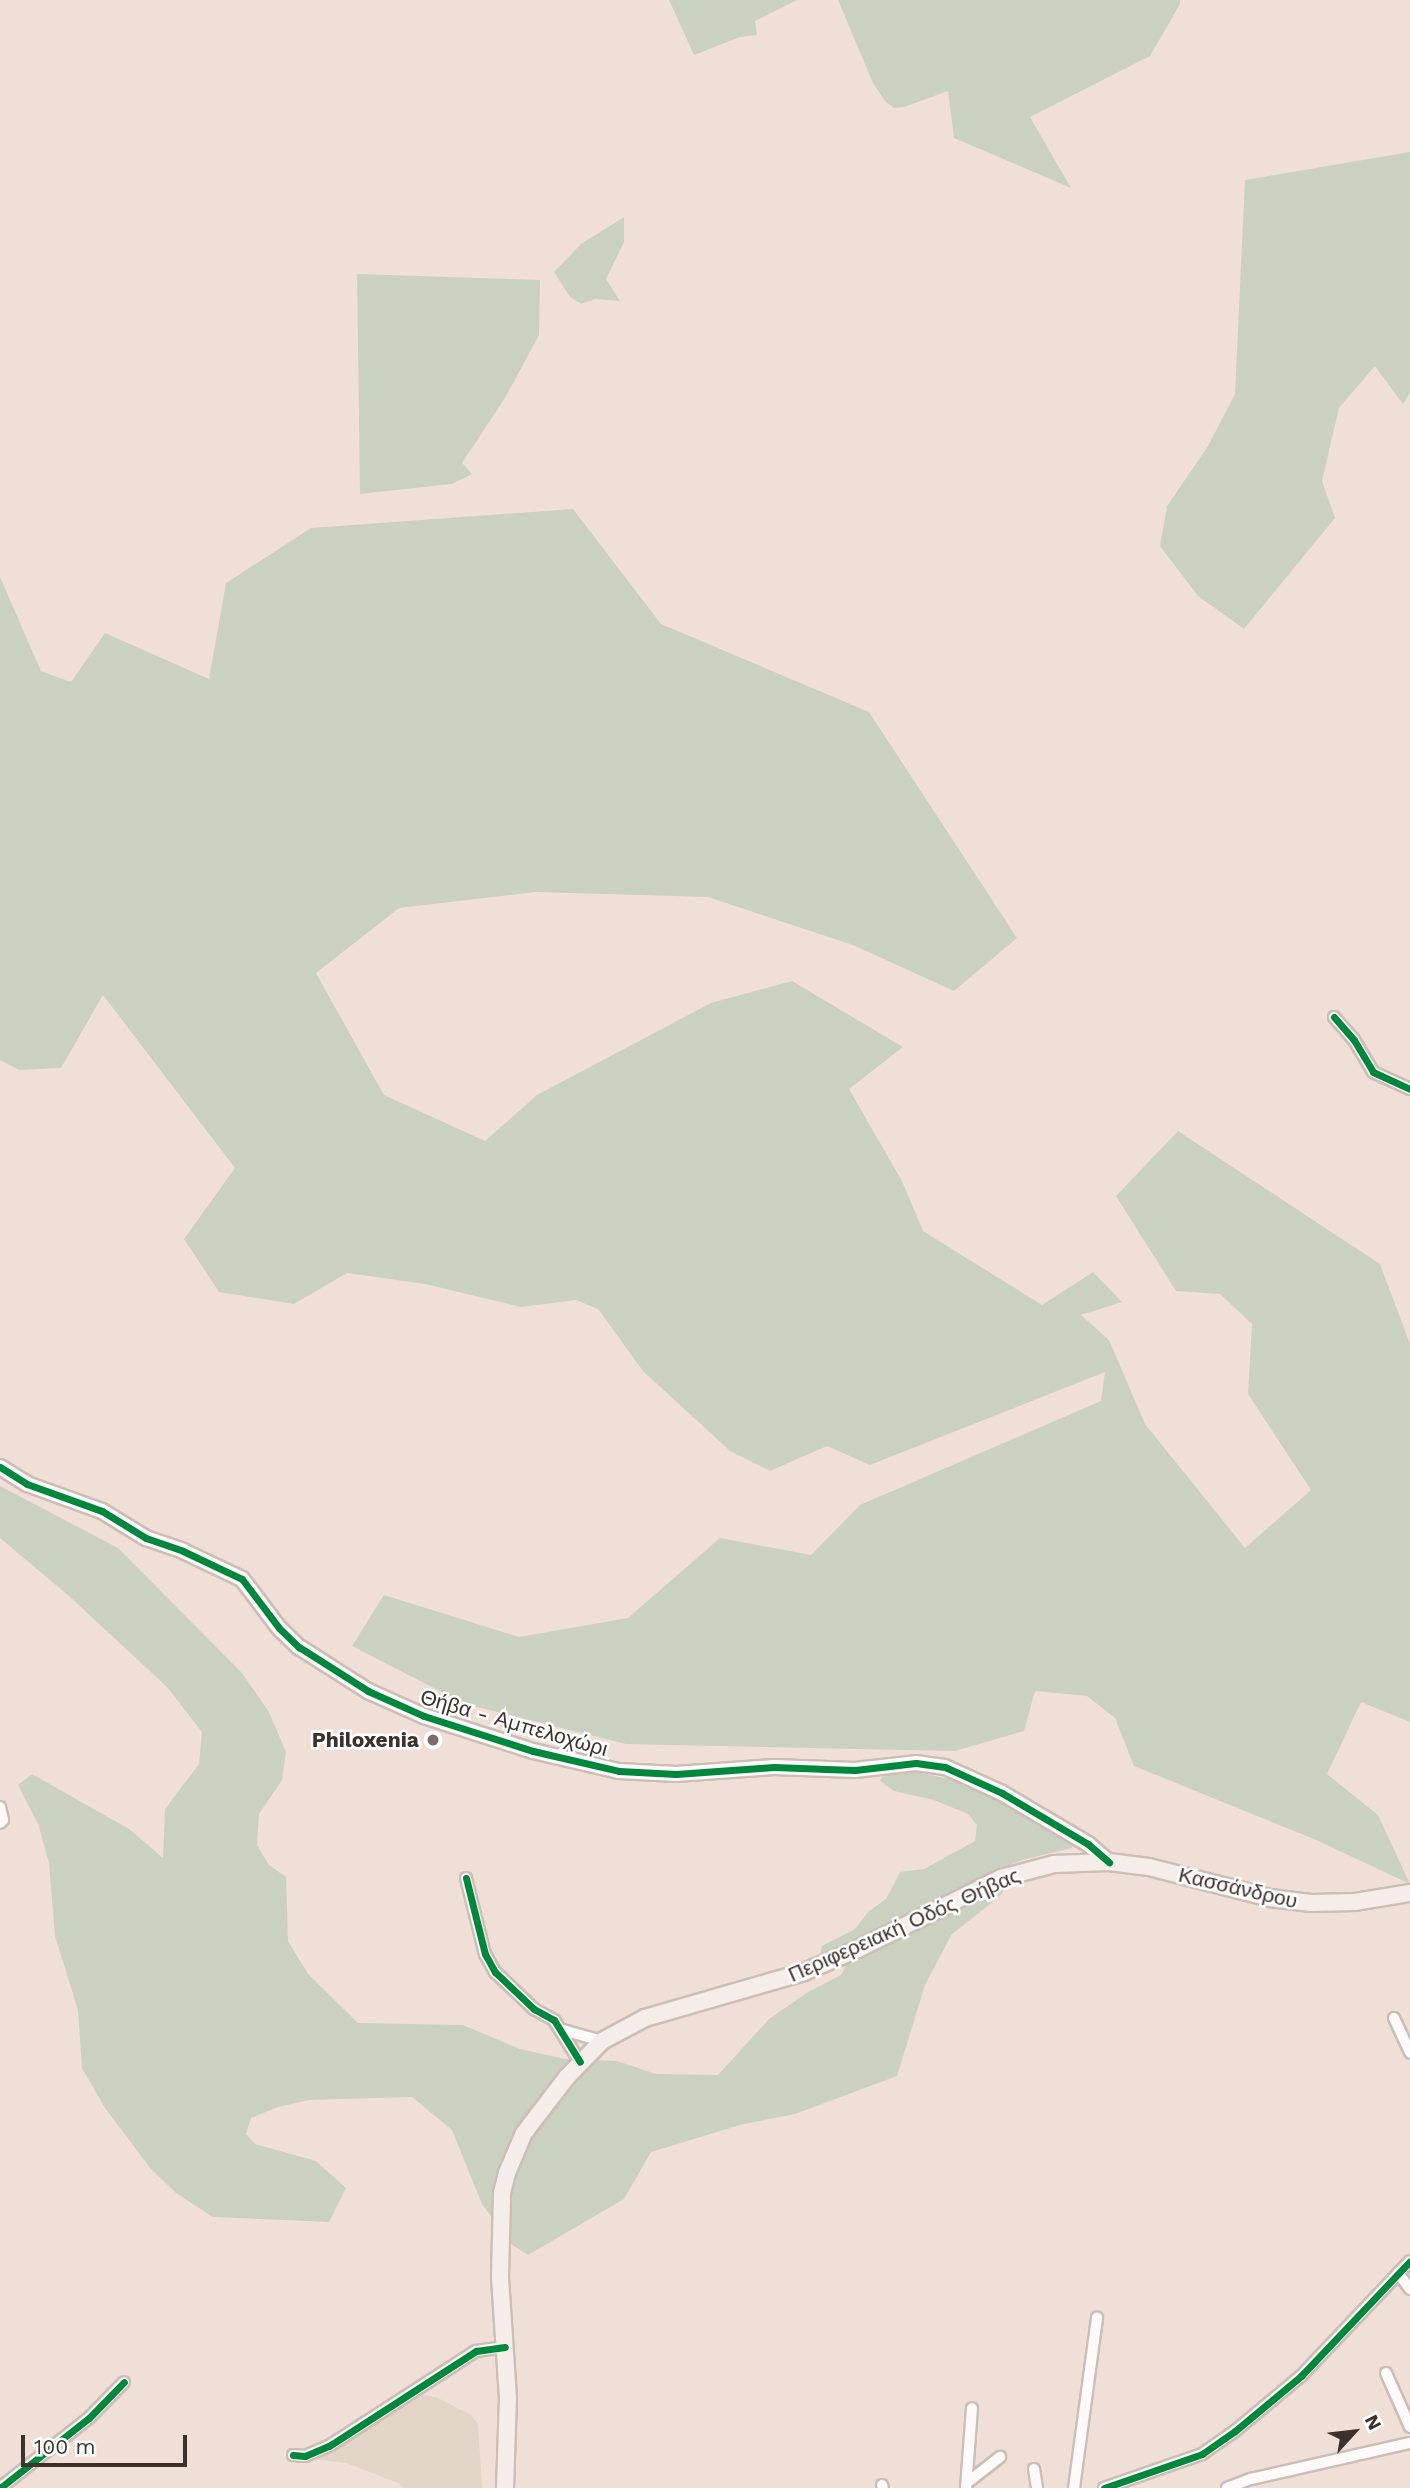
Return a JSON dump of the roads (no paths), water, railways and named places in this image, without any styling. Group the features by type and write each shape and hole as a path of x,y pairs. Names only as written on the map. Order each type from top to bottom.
{"main road":[{"name":"Κασσάνδρου","path":"1109,1862 1149,1867 1248,1893 1311,1903 1355,1902 1410,1893"},
{"name":"Περιφερειακή Οδός Θήβας","path":"505,2488 508,2398 500,2231 507,2173 524,2133 580,2062 603,2041 645,2018 804,1972 858,1949 1001,1878 1054,1864 1109,1862"}],"street":[{"path":"1334,1017 1354,1040 1373,1072 1410,1089"},
{"name":"Θήβα - Αμπελοχώρι","path":"0,1467 27,1484 102,1511 146,1538 183,1550 242,1579 279,1628 299,1647 368,1691 424,1716 533,1751 619,1771 676,1774 774,1767 855,1770 916,1763 945,1768 1002,1793 1088,1844 1109,1862"},
{"path":"0,1807 0,1823"},
{"path":"466,1878 485,1954 495,1972 534,2009 554,2020 580,2062"},
{"path":"1394,2018 1410,2052"},
{"path":"561,2029 603,2041"},
{"path":"1104,2488 1202,2454 1235,2431 1301,2376 1410,2261"},
{"path":"1398,2273 1410,2290"},
{"path":"1074,2488 1097,2318"},
{"path":"293,2455 305,2456 329,2446 476,2351 505,2347"},
{"path":"1386,2374 1410,2427"},
{"path":"0,2488 89,2418 124,2382"},
{"path":"967,2485 972,2408"},
{"path":"1227,2488 1251,2479 1410,2443"},
{"path":"967,2485 1000,2457"},
{"path":"1034,2469 1037,2488"}],"place":[{"name":"Philoxenia","path":"433,1740"}]}
